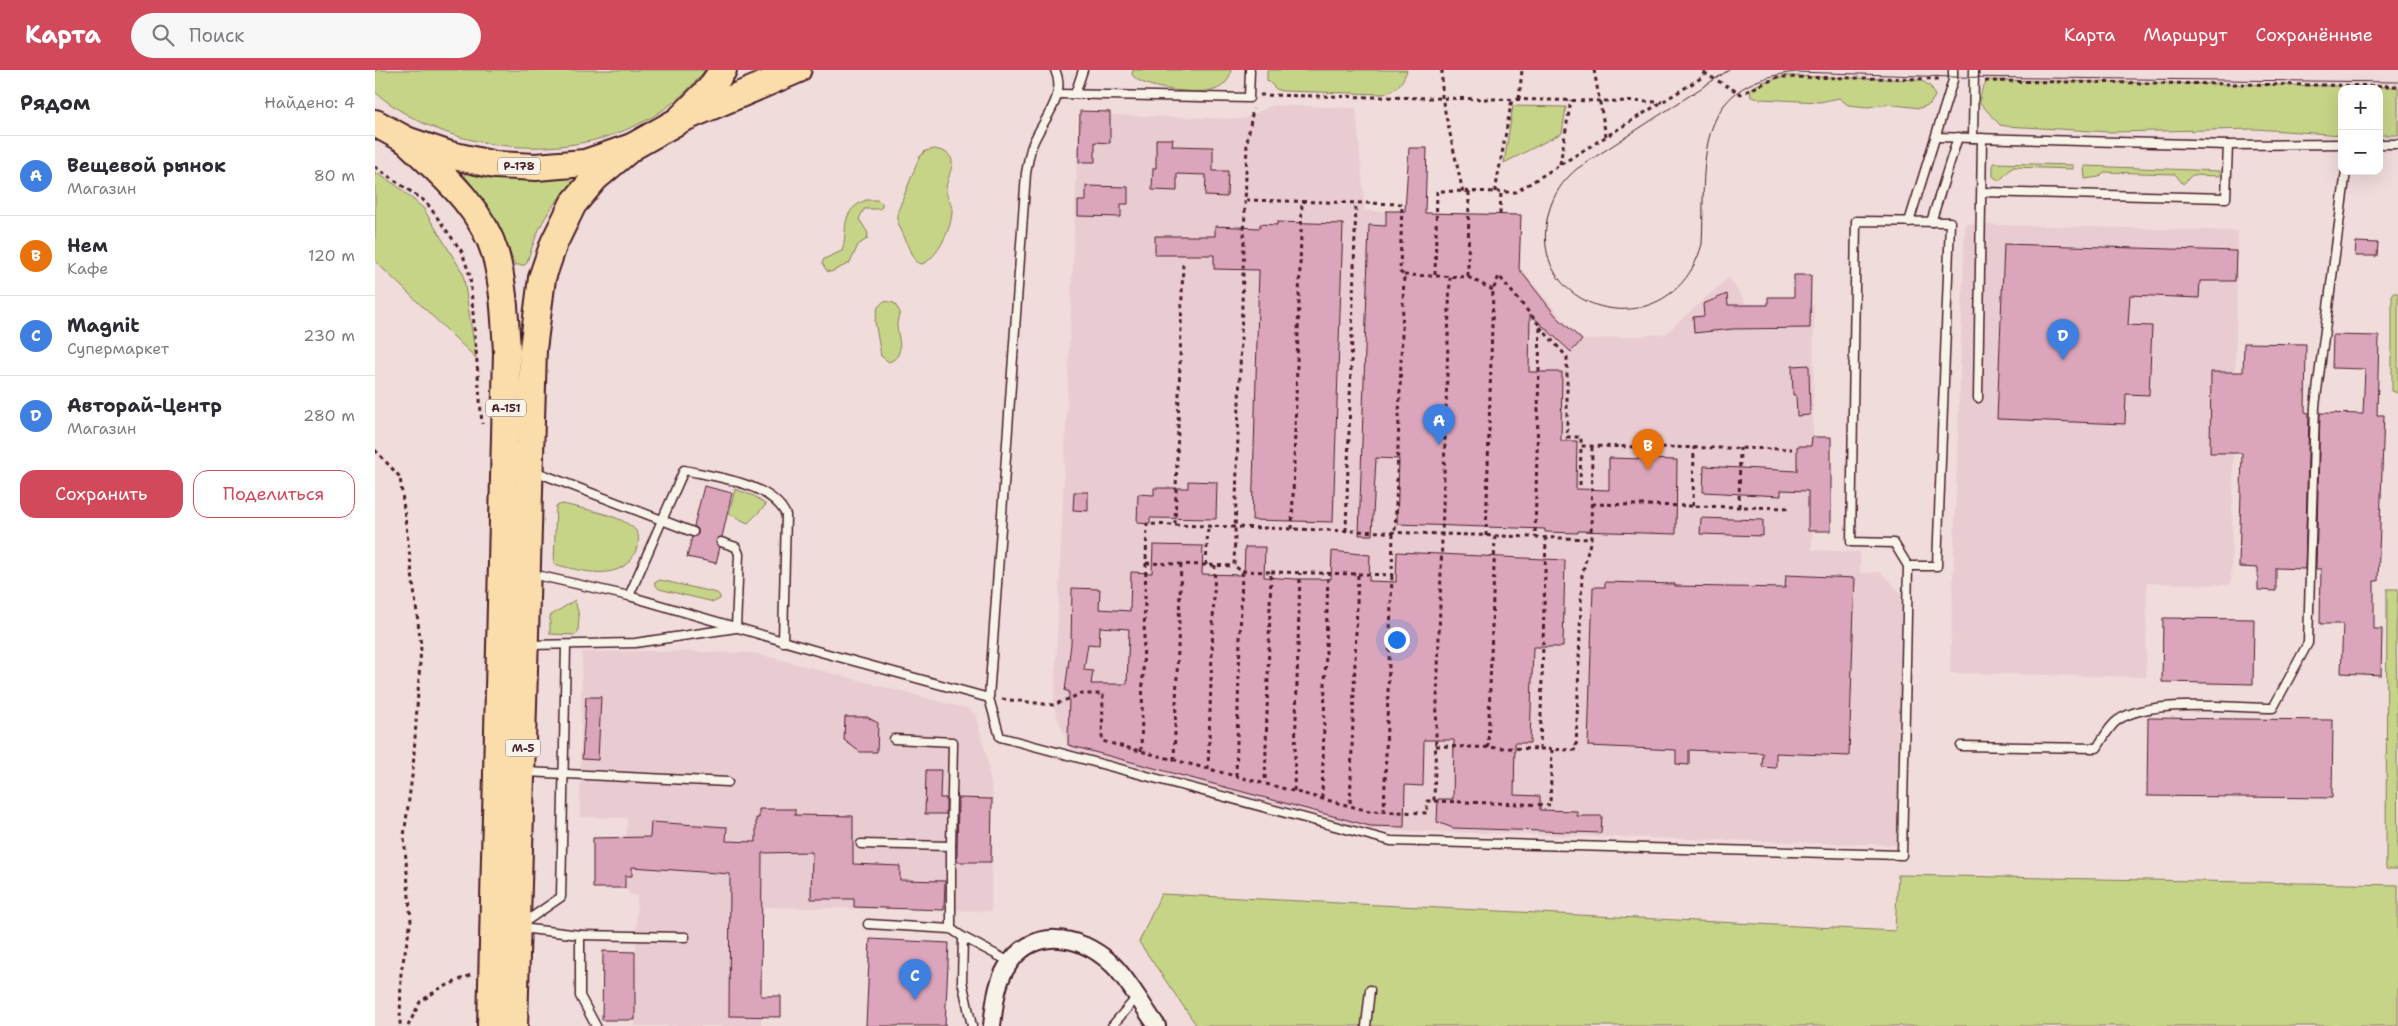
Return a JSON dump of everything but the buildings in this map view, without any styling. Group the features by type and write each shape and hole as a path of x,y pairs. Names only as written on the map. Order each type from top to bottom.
{"highway":[{"path":"678,122 710,89 723,70"},
{"name":"Р-178","path":"387,127 450,155 495,165 536,168 585,163 632,147 678,122"},
{"name":"А-151","path":"387,127 451,184 471,208 495,252 501,284 507,352 499,709"},
{"name":"А-151","path":"529,469 533,349 542,278 554,243 573,204 595,178 632,147"},
{"name":"М-5","path":"491,1026 492,972 505,928 522,772 529,469"},
{"name":"М-5","path":"499,709 505,928 514,1026"}],"main road":[{"path":"678,122 798,70"}],"street":[{"path":"992,1026 999,985 1004,971 1010,962 1029,945 1043,939 1061,937 1080,942 1113,965 1155,1024"}],"lane":[{"path":"1055,70 1059,78 1059,94 1032,145 1026,173 989,698 1000,738 1391,841 1902,855 1908,566 1894,543 1851,542 1856,222 1950,222 1937,566 1908,566"},
{"path":"1075,94 1083,70"},
{"path":"1059,94 1249,98 1251,94 1250,70"},
{"path":"1909,222 1953,80 1953,70"},
{"path":"1973,138 1975,70"},
{"path":"1936,137 2227,144 2338,144"},
{"path":"1931,222 1958,137"},
{"path":"1978,398 1982,138"},
{"path":"1982,192 2226,198 2227,144"},
{"path":"2383,144 2398,144"},
{"path":"1961,746 2097,748 2116,721 2137,710 2166,707 2273,708 2308,643 2315,406 2345,175"},
{"path":"529,469 693,532"},
{"path":"629,596 684,470 726,480 767,493 782,506 786,515 783,642"},
{"path":"721,542 736,547 739,554 736,628"},
{"path":"527,573 629,596 783,642 989,698"},
{"path":"525,645 566,646 635,643 736,628"},
{"path":"505,928 561,897 566,646"},
{"path":"894,739 953,742 951,929"},
{"path":"522,772 728,782"},
{"path":"861,844 951,846"},
{"path":"868,924 951,929 1010,962"},
{"path":"505,928 580,935 685,937"},
{"path":"580,935 580,996 596,1026"},
{"path":"963,937 962,981 972,1026"},
{"path":"1366,1026 1370,990"},
{"path":"1112,1026 1136,998"}],"path":[{"path":"1442,70 1442,98 1463,192"},
{"path":"1519,99 1522,70"},
{"path":"1593,70 1606,136"},
{"path":"1435,275 1437,192 1516,192 1701,78 1705,72 1741,94 1778,76 1953,80"},
{"path":"1974,80 2398,86"},
{"path":"1234,566 1247,142 1252,122 1251,94 1662,102"},
{"path":"1495,192 1512,99"},
{"path":"1560,165 1571,100"},
{"path":"375,167 426,202 462,252 469,276 481,397 482,430"},
{"path":"1468,276 1469,192"},
{"path":"1500,214 1501,192"},
{"path":"1246,200 1402,204 1400,272 1405,275 1468,276 1493,290"},
{"path":"1292,529 1302,201"},
{"path":"1346,531 1356,203"},
{"path":"1175,525 1183,262"},
{"path":"1384,812 1405,275"},
{"path":"1434,801 1450,276"},
{"path":"1486,536 1493,290 1499,276 1567,357 1567,437 1581,437 1580,486"},
{"path":"1535,537 1540,326"},
{"path":"1581,446 1792,449"},
{"path":"1436,746 1577,750 1582,575 1591,539 1592,446"},
{"path":"1693,506 1694,447"},
{"path":"1739,507 1740,448"},
{"path":"375,450 400,476 421,646 413,769 404,836 411,921 401,972 400,1026"},
{"path":"1592,504 1793,508"},
{"path":"1141,751 1147,524 1591,539"},
{"path":"1206,565 1208,526"},
{"path":"1488,748 1495,536"},
{"path":"1540,749 1546,538"},
{"path":"1146,563 1234,566 1242,571 1392,575"},
{"path":"1174,760 1181,564"},
{"path":"1208,768 1215,565"},
{"path":"1236,776 1242,571"},
{"path":"1265,783 1271,572"},
{"path":"1294,791 1300,573"},
{"path":"1322,798 1328,573"},
{"path":"1350,806 1358,574"},
{"path":"989,698 1053,705 1081,694 1103,694 1102,741 1350,806 1384,812 1427,813 1427,801 1550,804 1552,750"},
{"path":"408,1026 420,1002 439,989 468,975 492,972"}],"shaded area":[{"path":"1273,105 1356,108 1365,211 1521,214 1520,268 1572,330 1584,340 1665,334 1729,277 1746,304 1814,305 1812,550 1860,552 1860,573 1880,572 1902,594 1898,845 1370,830 1070,749 1053,705 1079,114 1243,119"},
{"path":"1965,224 2238,231 2231,585 2147,583 2146,677 1950,673"},
{"path":"582,652 754,653 969,709 975,714 986,753 993,797 991,911 762,907 761,1026 635,1026 637,896 631,895 625,888 627,818 580,817"}],"green space":[{"path":"375,70 705,70 673,103 635,126 592,141 546,147 499,145 454,135 412,117 375,92"},
{"path":"1133,70 1231,70 1228,79 1221,87 1206,91 1183,91 1146,84 1132,74"},
{"path":"1267,70 1407,70 1398,85 1384,94 1282,91 1276,89 1267,80"},
{"path":"1787,76 1921,80 1931,87 1935,96 1930,104 1920,108 1886,104 1868,107 1848,105 1839,98 1820,102 1751,97 1750,89 1762,82"},
{"path":"1988,80 2338,86 2338,135 2256,129 2110,132 2006,126 2000,125 1980,103 1980,96"},
{"path":"2383,87 2398,87 2398,135 2383,135"},
{"path":"1513,106 1566,107 1562,133 1504,163"},
{"path":"934,149 943,151 951,159 952,163 946,191 952,211 950,225 939,249 928,261 922,264 916,262 898,223 898,211 919,158 925,151"},
{"path":"1993,163 2073,165 2073,169 2013,167 1999,181 1993,176"},
{"path":"2084,166 2220,171 2220,176 2192,175 2183,184 2175,174 2104,172 2099,177 2085,179"},
{"path":"464,170 584,172 563,193 548,213 537,234 525,265 515,265 503,234 491,212 465,176"},
{"path":"375,172 396,185 423,208 463,273 476,358 375,261"},
{"path":"866,200 877,200 882,203 882,207 879,209 864,209 859,219 868,233 867,239 858,245 850,263 831,272 827,271 822,263 824,259 842,251 848,216 851,210"},
{"path":"2392,293 2398,293 2398,393 2392,391"},
{"path":"884,301 894,303 900,312 897,324 900,345 898,355 889,362 881,356 875,321 878,307"},
{"path":"735,489 754,496 766,505 748,523 729,514"},
{"path":"563,504 609,515 626,522 636,531 639,538 631,559 623,567 613,571 601,572 577,570 554,564 556,506"},
{"path":"660,580 717,593 720,599 714,602 659,589 654,583"},
{"path":"2387,589 2398,589 2396,632 2398,869 2386,869"},
{"path":"575,600 579,616 578,633 576,635 550,634 550,616"},
{"path":"1898,875 2398,885 2398,1026 1197,1026 1139,942 1161,894 1895,931"}],"tram line":[{"path":"1729,70 1578,168 1559,189 1548,215 1547,250 1558,277 1579,297 1605,308 1634,308 1662,299 1686,278 1702,244 1703,185 1711,132 1721,110 1737,92 1762,79 1796,72 1953,77 2398,82"}],"place":[{"name":"Авторай-Центр","path":"2063,360"},
{"name":"Вещевой рынок","path":"1439,445"},
{"name":"Нем","path":"1648,470"},
{"name":"Magnit","path":"915,1000"}]}
